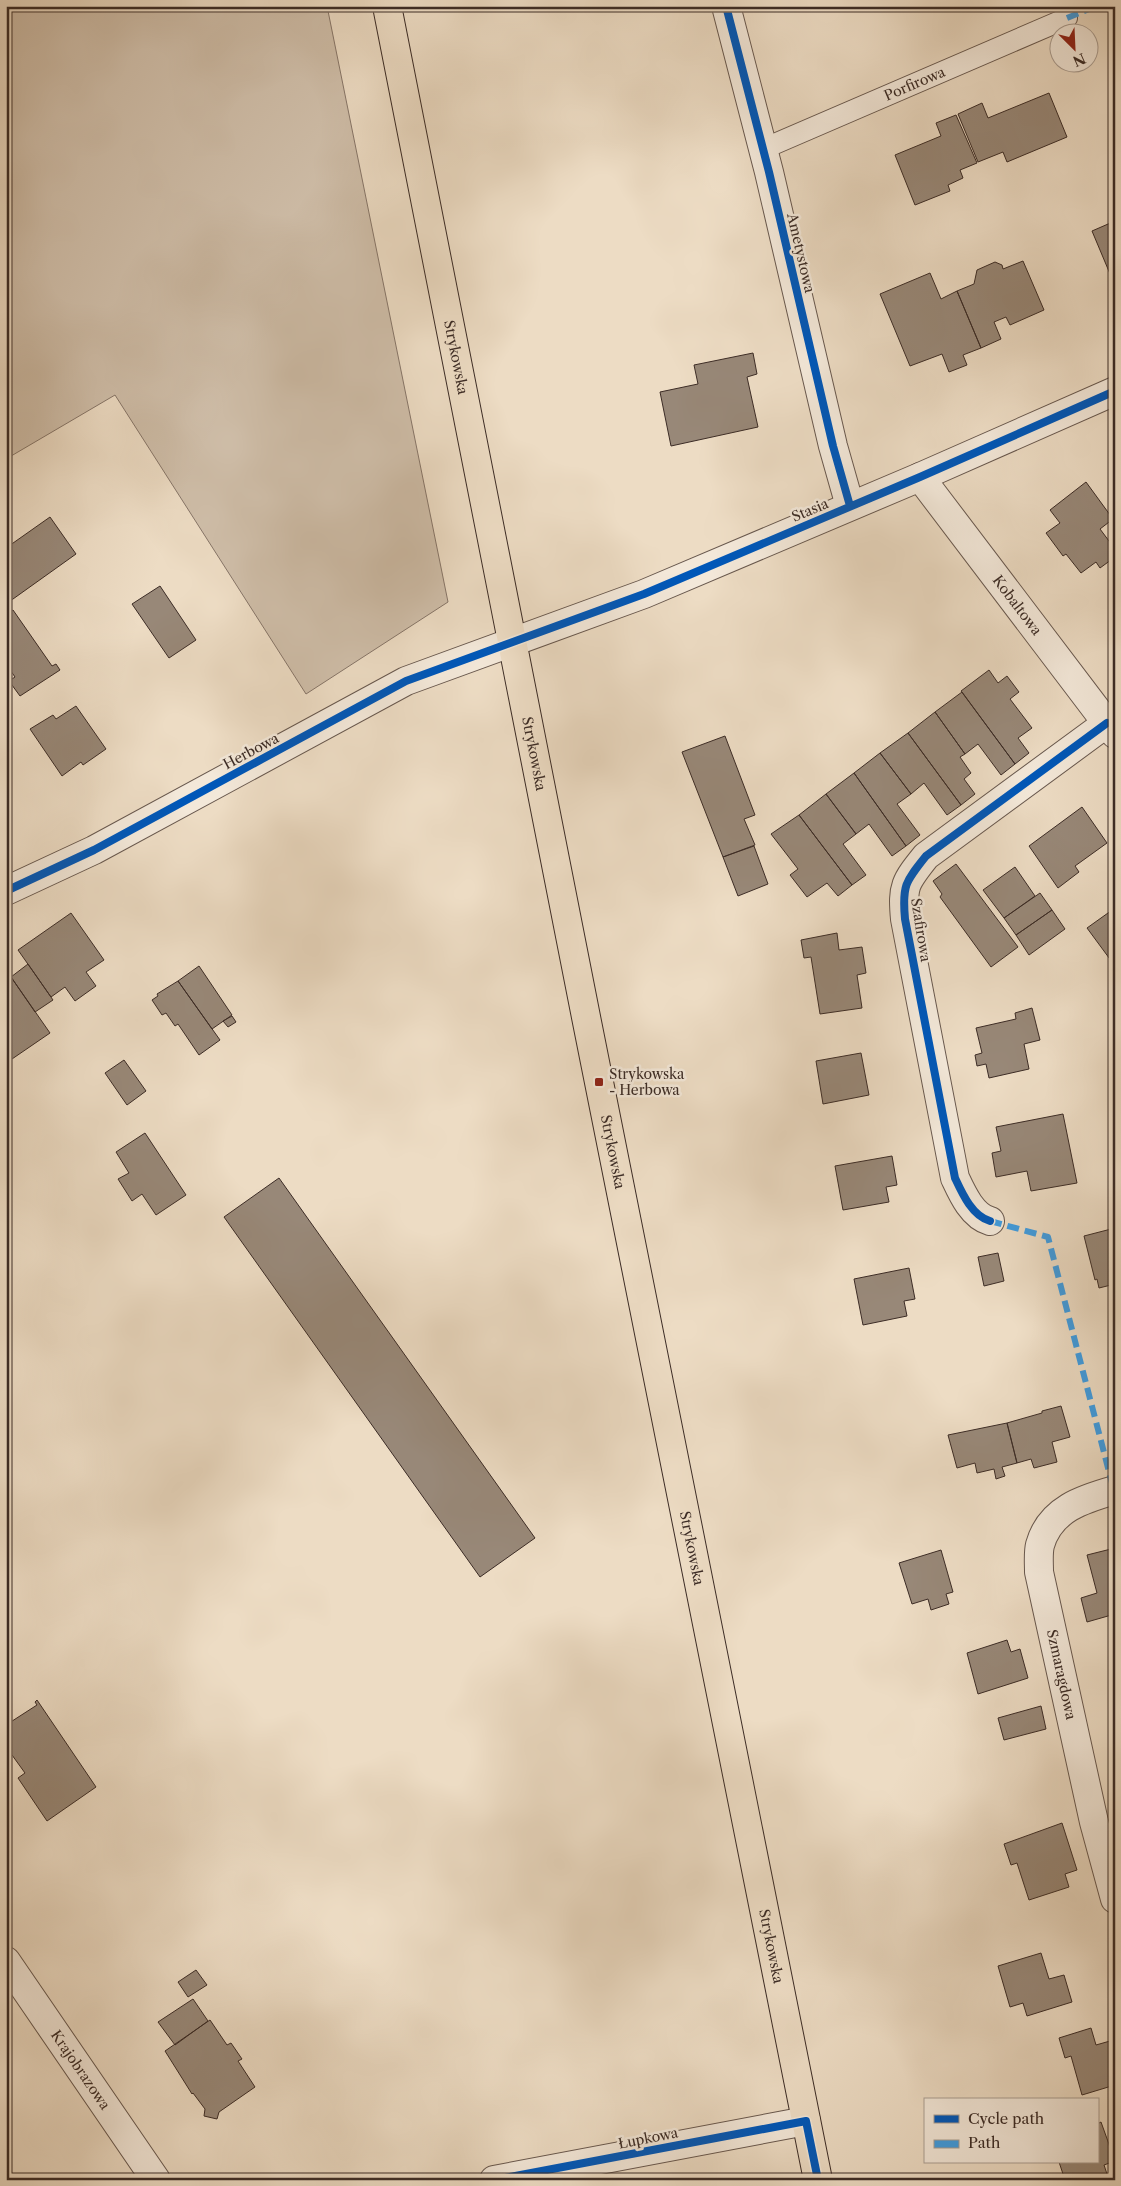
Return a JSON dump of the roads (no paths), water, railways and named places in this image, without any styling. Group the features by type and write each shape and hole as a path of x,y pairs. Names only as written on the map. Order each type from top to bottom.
{"main road":[{"name":"Strykowska","path":"387,6 818,2180"}],"street":[{"name":"Ametystowa","path":"726,6 763,149 832,446 850,506"},
{"name":"Stasia","path":"512,643 644,594 920,477 1115,391"},
{"name":"Kobaltowa","path":"920,477 1111,728"},
{"name":"Herbowa","path":"6,891 94,850 406,681 512,643"},
{"name":"Szafirowa","path":"990,1221 983,1219 967,1202 954,1178 905,919 903,893 912,874 926,856 1111,728"},
{"name":"Szmaragdowa","path":"1115,1490 1084,1499 1062,1510 1048,1526 1040,1545 1038,1572 1094,1822 1115,1899"},
{"name":"Krajobrazowa","path":"6,1961 156,2180"},
{"name":"Łupkowa","path":"494,2180 806,2121"}],"lane":[{"name":"Porfirowa","path":"763,149 1067,18"}],"place":[{"name":"Strykowska - Herbowa","path":"599,1082"}]}
